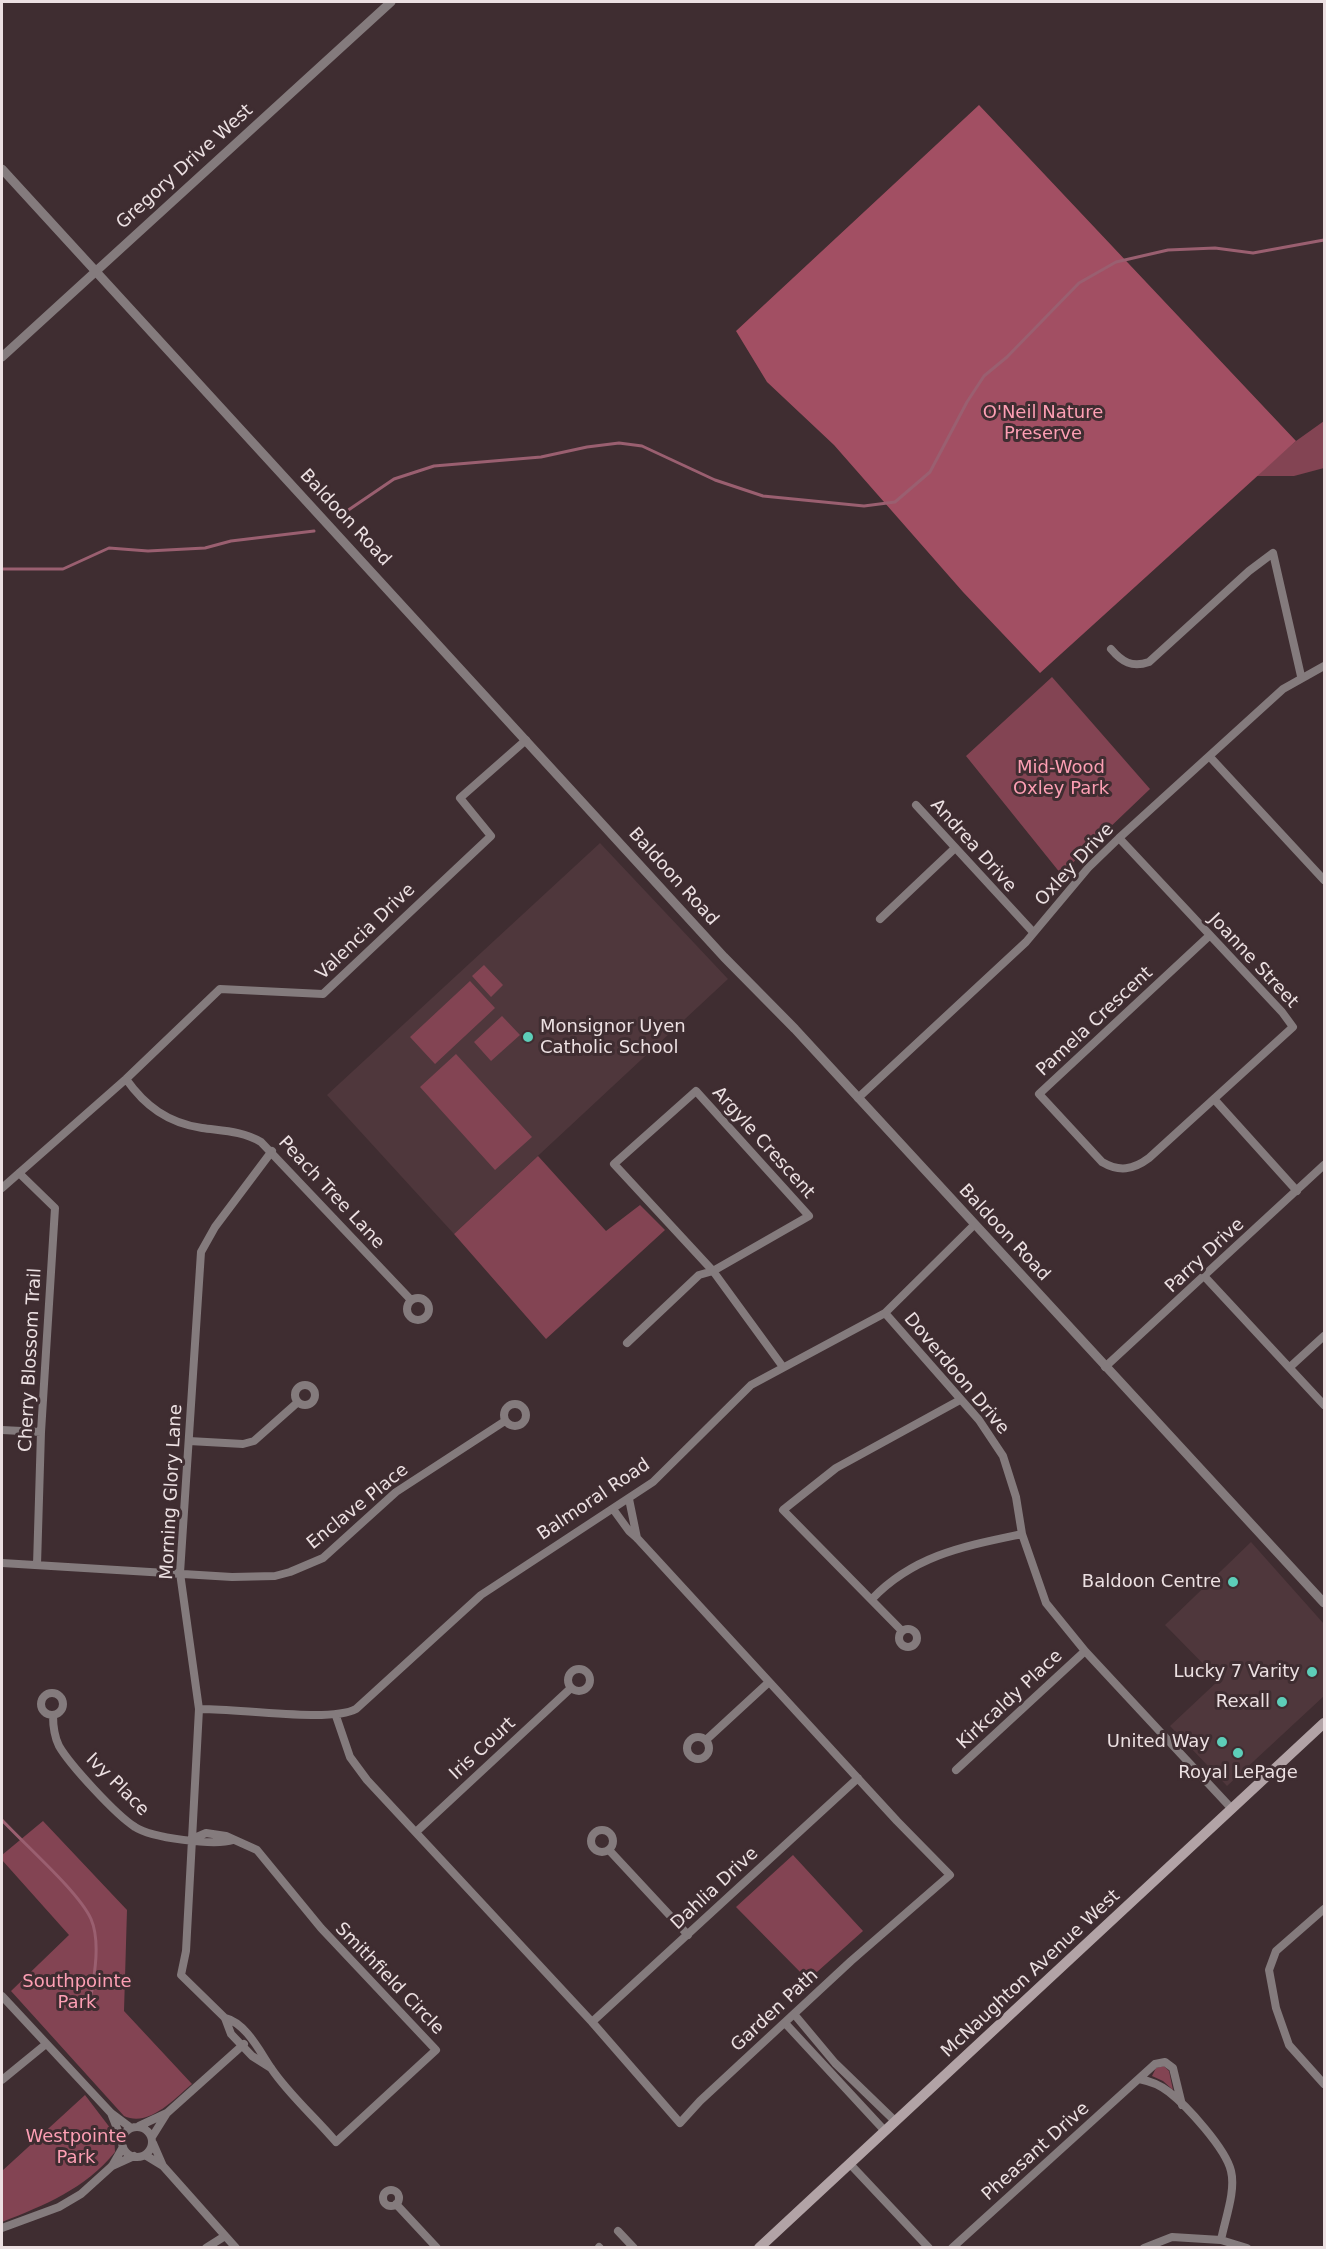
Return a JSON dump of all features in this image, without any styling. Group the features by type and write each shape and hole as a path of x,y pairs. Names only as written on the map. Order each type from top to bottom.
{"main road":[{"name":"McNaughton Avenue West","path":"759,2247 1324,1723"}],"street":[{"name":"Gregory Drive West","path":"2,357 391,2"},
{"name":"Baldoon Road","path":"2,169 724,957 858,1098 1324,1603"},
{"path":"1111,649 1126,663 1134,666 1149,662 1249,571 1273,553 1301,676"},
{"name":"Oxley Drive","path":"858,1098 1026,942 1032,932 1088,868 1119,838 1283,689 1301,676 1324,666"},
{"name":"Valencia Drive","path":"2,1188 126,1078 220,989 322,994 491,836 460,798 526,740"},
{"path":"1210,757 1324,880"},
{"name":"Andrea Drive","path":"916,806 1032,932"},
{"name":"Joanne Street","path":"1119,838 1293,1027 1214,1099"},
{"path":"880,919 954,849"},
{"name":"Pamela Crescent","path":"1209,936 1039,1094 1102,1162 1113,1168 1128,1169 1139,1166 1149,1158 1214,1099"},
{"name":"Peach Tree Lane","path":"126,1078 137,1094 163,1116 182,1124 247,1134 272,1151 411,1300"},
{"name":"Argyle Crescent","path":"713,1271 809,1216 696,1090 614,1164 713,1271 783,1367"},
{"path":"1214,1099 1297,1191"},
{"name":"Morning Glory Lane","path":"271,2068 260,2064 242,2046 227,2027 225,2018 181,1975 186,1951 200,1709 180,1573 201,1252 215,1227 272,1151"},
{"name":"Parry Drive","path":"1105,1367 1324,1166"},
{"name":"Cherry Blossom Trail","path":"18,1173 55,1208 41,1432 37,1565"},
{"name":"Balmoral Road","path":"200,1709 228,1708 336,1716 347,1714 363,1703 481,1595 653,1482 751,1385 885,1313 974,1225"},
{"path":"627,1343 699,1275 713,1271"},
{"path":"1205,1277 1324,1405"},
{"name":"Doverdoon Drive","path":"885,1313 979,1420 1003,1456 1016,1497 1022,1534 1046,1603 1085,1651 1232,1809"},
{"path":"1290,1367 1324,1336"},
{"path":"902,1631 783,1510 836,1468 960,1400"},
{"path":"189,1441 249,1443 258,1438 298,1402"},
{"name":"Enclave Place","path":"2,1563 255,1577 275,1576 307,1567 336,1547 396,1492 505,1421"},
{"path":"2,1430 41,1432"},
{"name":"Garden Path","path":"628,1499 637,1538"},
{"name":"Garden Path","path":"336,1716 345,1746 356,1767 592,2022 680,2123 700,2101 794,2014 951,1875 858,1778 637,1538 628,1532 613,1509"},
{"path":"872,1599 894,1577 909,1568 957,1548 1022,1534"},
{"name":"Kirkcaldy Place","path":"956,1770 1085,1651"},
{"path":"706,1740 769,1682"},
{"name":"Iris Court","path":"416,1832 571,1688"},
{"name":"Ivy Place","path":"53,1715 54,1735 64,1754 129,1823 152,1834 192,1839"},
{"name":"Dahlia Drive","path":"592,2022 858,1778"},
{"name":"Smithfield Circle","path":"192,1839 206,1833 226,1836 244,1842 257,1850 321,1929 436,2050 336,2142 271,2068 267,2058 250,2038 235,2022 225,2018"},
{"path":"609,1850 688,1935"},
{"path":"1324,1908 1276,1951 1269,1970 1276,2008 1290,2045 1324,2084"},
{"path":"2,1996 111,2113 134,2127 146,2129 163,2166"},
{"path":"794,2014 835,2063 895,2121"},
{"path":"785,2023 884,2130"},
{"path":"112,2166 123,2144 124,2134 134,2127 167,2113 250,2038"},
{"path":"2,2080 46,2044"},
{"name":"Pheasant Drive","path":"952,2247 1155,2064 1170,2064 1177,2075 1182,2105"},
{"path":"1139,2079 1162,2087 1182,2105 1224,2154 1232,2173 1221,2240"},
{"path":"111,2113 123,2144 134,2156"},
{"path":"145,2155 167,2113"},
{"path":"2,2228 59,2207 81,2194 112,2166 134,2156 145,2155 163,2166 236,2247"},
{"path":"850,2164 929,2247"},
{"path":"396,2204 436,2247"},
{"path":"618,2231 634,2247"},
{"path":"206,2247 225,2236"},
{"path":"218,2247 225,2236"},
{"path":"1144,2247 1172,2237 1221,2240 1247,2247"}],"shaded area":[{"name":"Monsignor Uyen Catholic School","path":"600,843 728,979 454,1234 327,1095"},
{"path":"1251,1542 1324,1624 1324,1696 1227,1786 1170,1726 1219,1680 1165,1625"}],"green space":[{"name":"O'Neil Nature Preserve","path":"979,105 1296,441 1040,673 963,592 834,445 767,382 736,331"},
{"path":"1324,421 1324,468 1294,476 1256,476 1296,441"},
{"name":"Mid-Wood Oxley Park","path":"1052,677 1150,789 1061,874 966,756"},
{"path":"484,965 503,985 491,997 472,976"},
{"path":"470,981 495,1008 435,1064 410,1037"},
{"path":"502,1016 520,1035 491,1061 474,1042"},
{"path":"456,1054 532,1137 495,1170 420,1087"},
{"path":"538,1156 606,1231 640,1205 665,1230 546,1339 454,1234"},
{"name":"Southpointe Park","path":"43,1821 127,1910 124,2011 192,2084 152,2115 133,2119 124,2116 11,1991 69,1935 2,1860 2,1855"},
{"path":"793,1855 863,1931 808,1980 736,1907"},
{"path":"1164,2066 1169,2071 1173,2090 1163,2081 1152,2076 1156,2068"},
{"name":"Westpointe Park","path":"85,2095 114,2133 115,2152 91,2176 63,2195 2,2222 2,2171"}],"waterway":[{"path":"341,515 394,479 434,466 541,457 619,443 642,446 715,480 763,496 864,506 895,502 930,472 967,402 984,376 1007,357 1079,283 1116,262 1168,250 1215,248 1253,253 1324,240"},
{"path":"2,569 63,569 109,548 148,551 205,548 231,541 314,531"},
{"path":"2,1820 63,1882 85,1908 91,1919 96,1938 96,1949 90,2002"}],"place":[{"name":"Monsignor Uyen Catholic School","path":"528,1037"},
{"name":"Baldoon Centre","path":"1233,1582"},
{"name":"Lucky 7 Varity","path":"1312,1672"},
{"name":"Rexall","path":"1282,1702"},
{"name":"United Way","path":"1222,1742"},
{"name":"Royal LePage","path":"1238,1753"}]}
